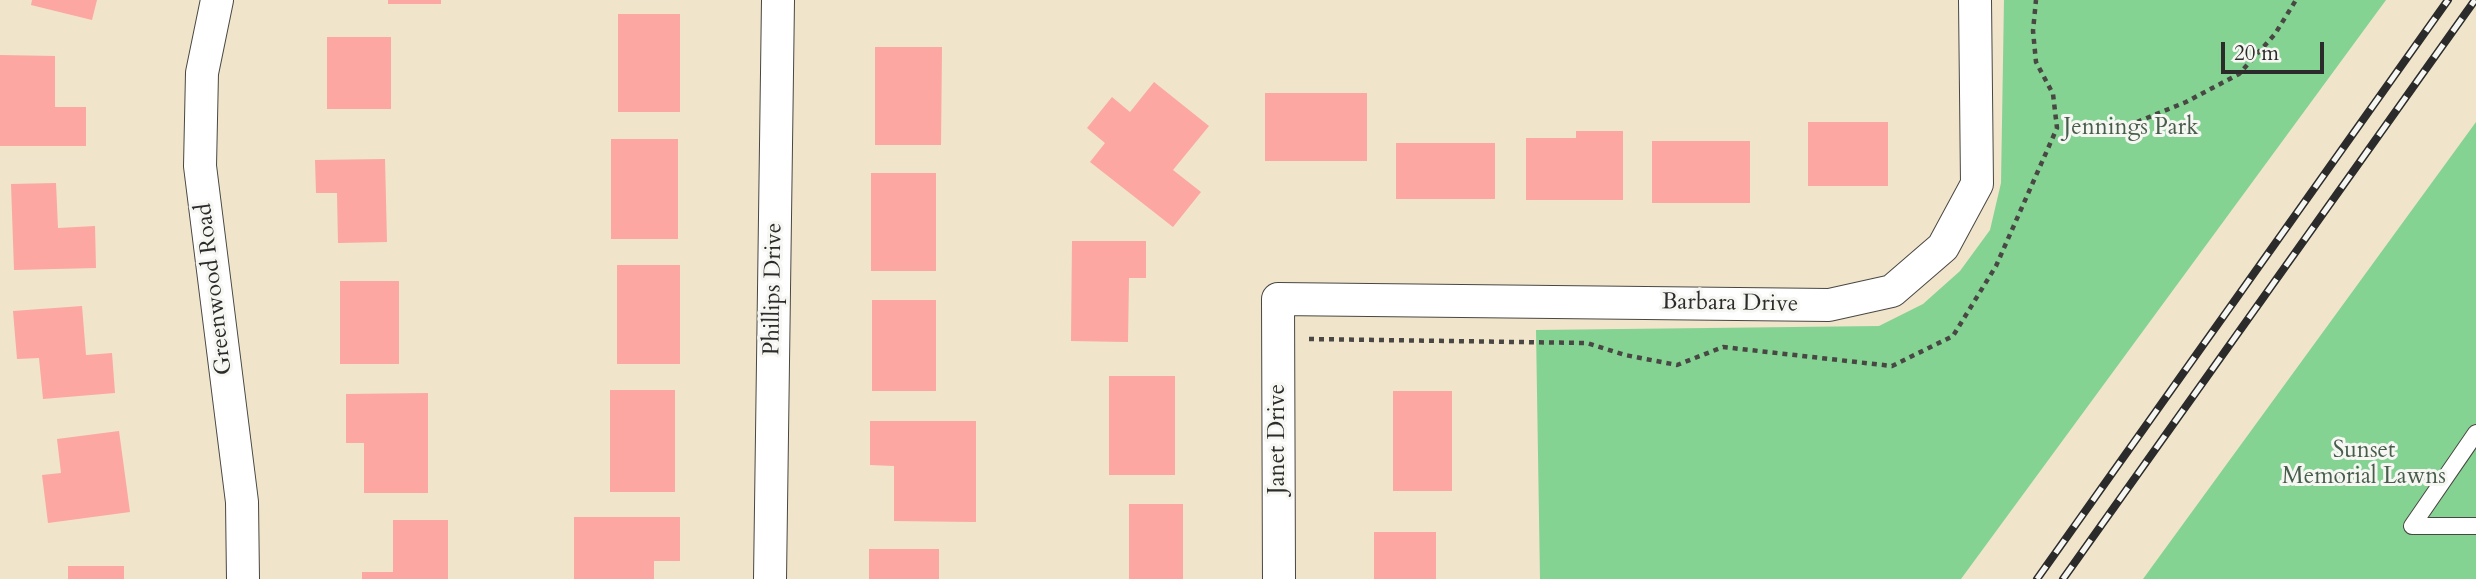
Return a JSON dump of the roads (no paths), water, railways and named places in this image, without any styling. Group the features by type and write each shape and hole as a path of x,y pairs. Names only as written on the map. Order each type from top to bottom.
{"street":[{"name":"Greenwood Road","path":"217,0 202,73 200,166 242,502 243,579"},
{"name":"Phillips Drive","path":"770,579 778,0"},
{"name":"Barbara Drive","path":"1278,299 1829,305 1892,291 1943,247 1977,184 1975,0"},
{"name":"Janet Drive","path":"1278,299 1279,579"}],"lane":[{"path":"2476,433 2412,526 2476,526"}],"railway":[{"path":"2037,579 2448,0"},
{"path":"2063,579 2475,0"}],"park label":[{"name":"Jennings Park","path":"2131,129"},
{"name":"Sunset Memorial Lawns","path":"2364,465"}]}
